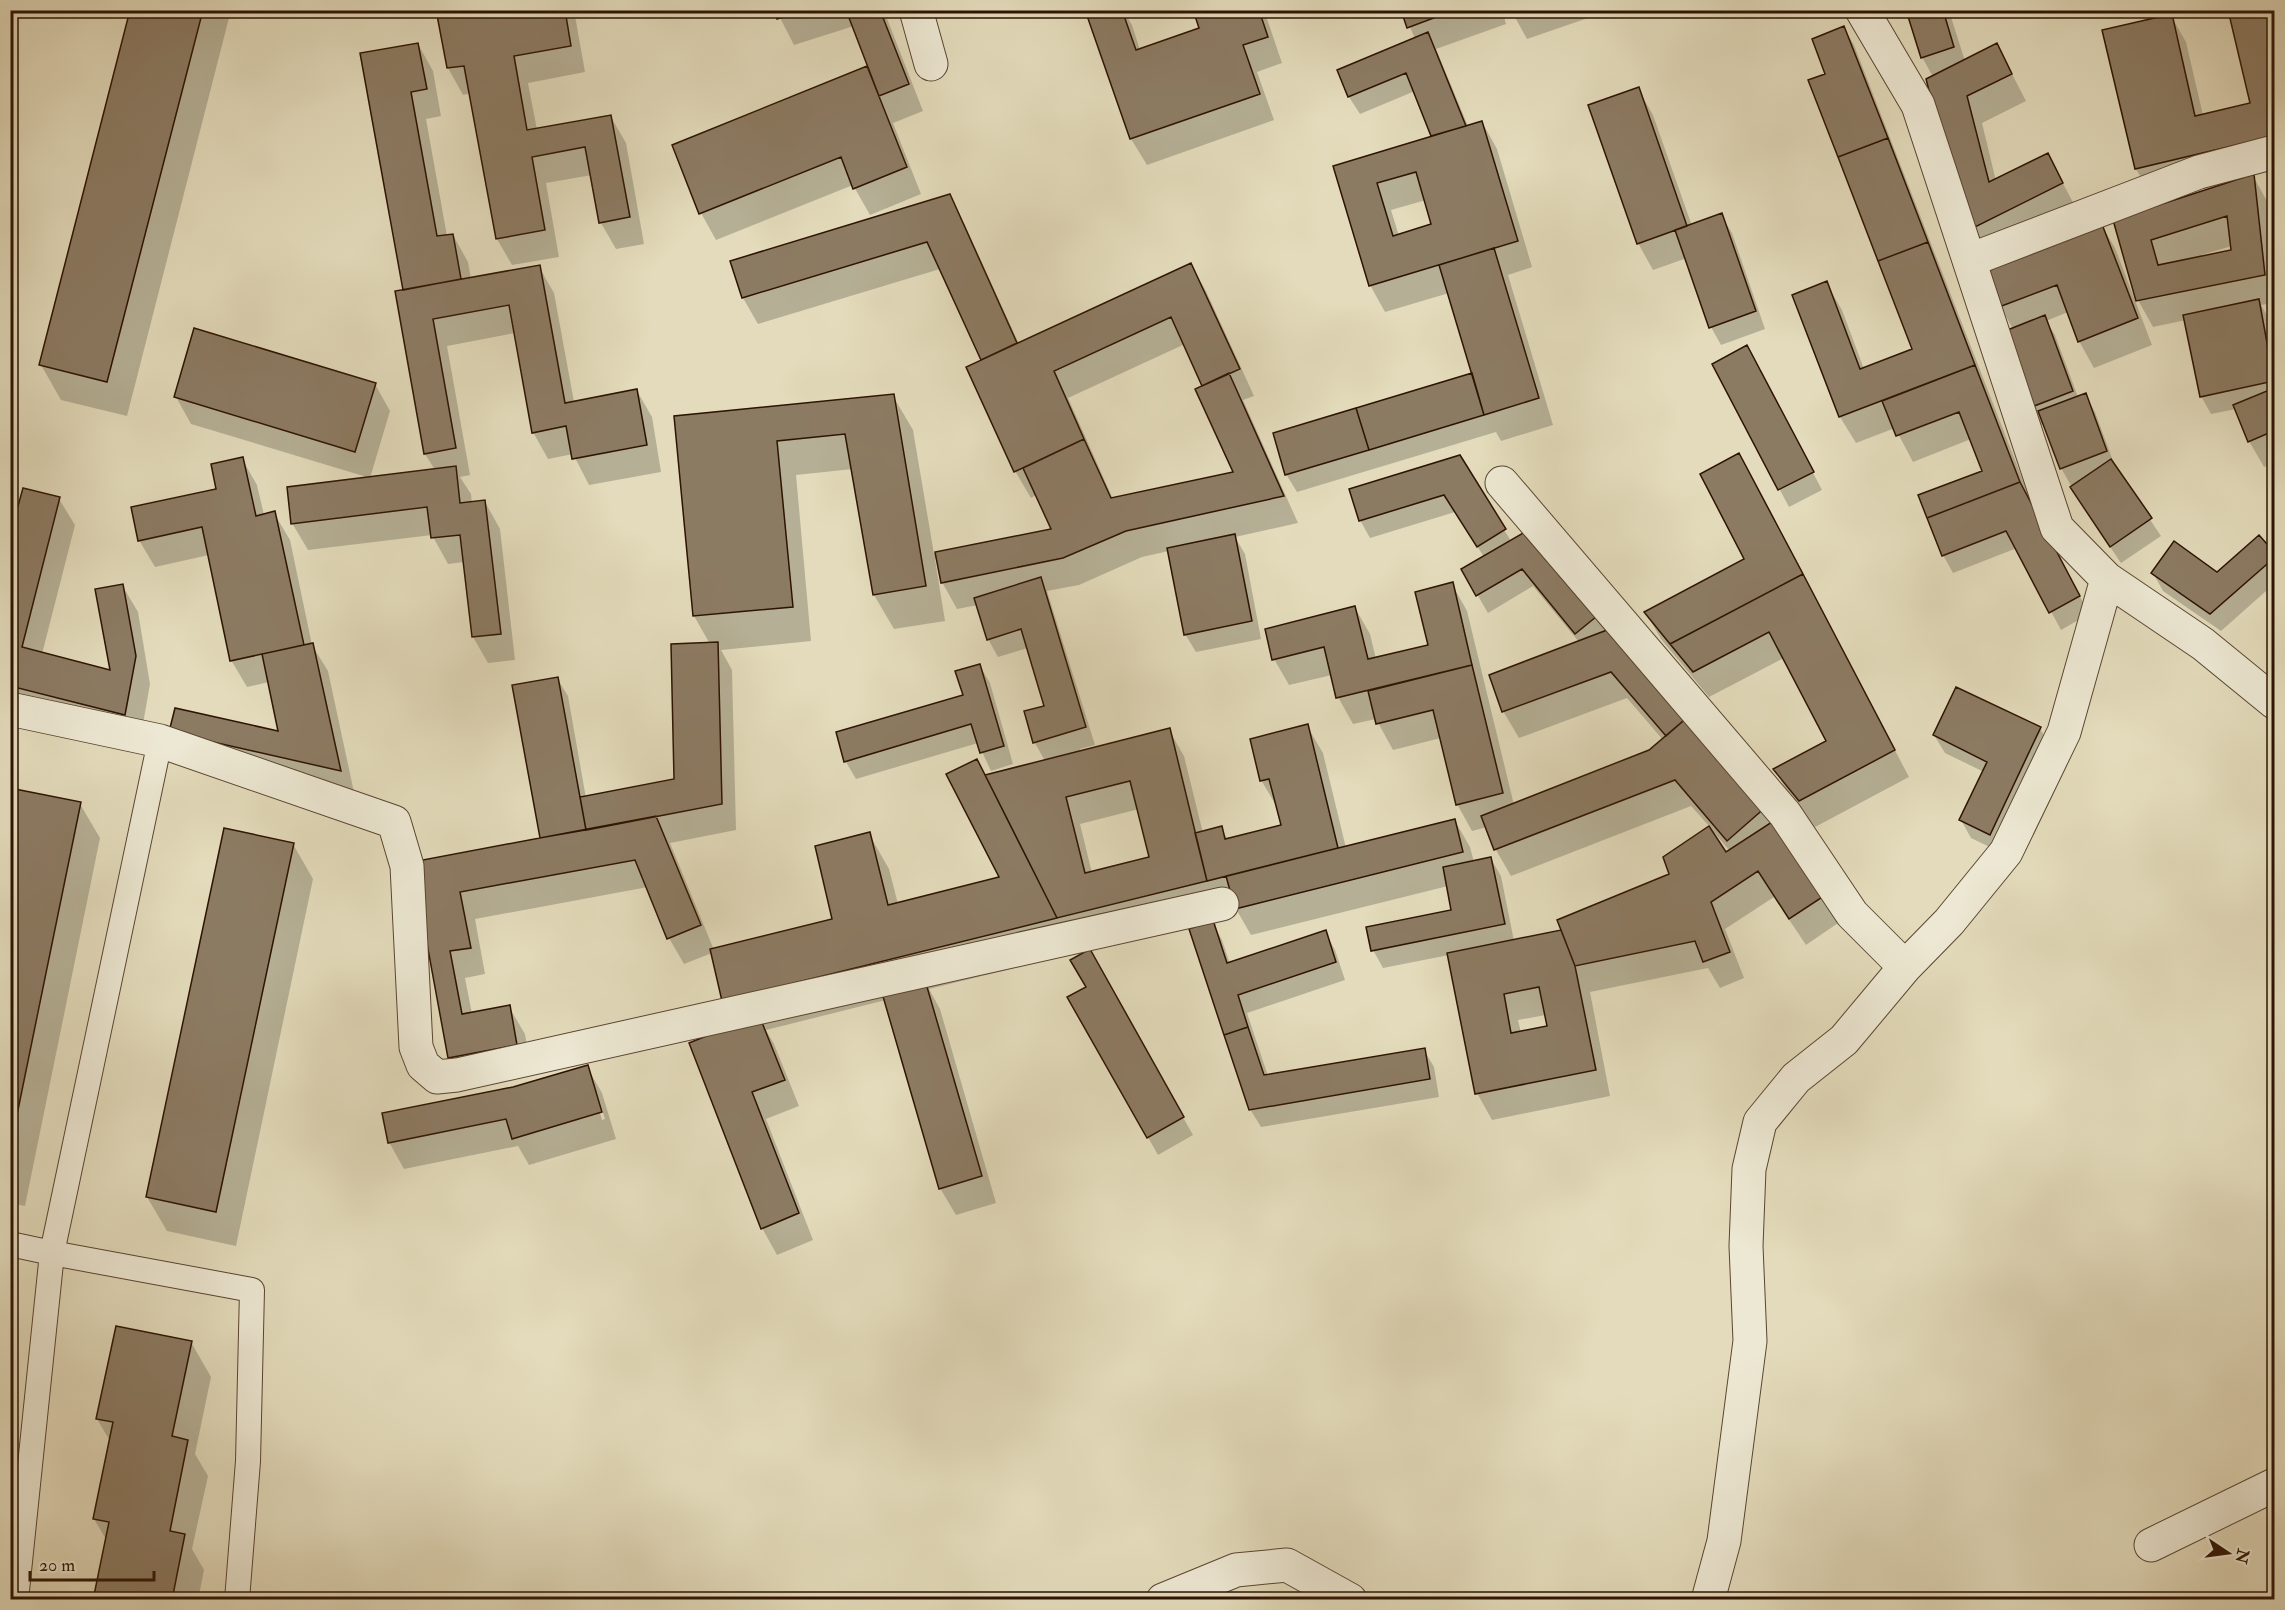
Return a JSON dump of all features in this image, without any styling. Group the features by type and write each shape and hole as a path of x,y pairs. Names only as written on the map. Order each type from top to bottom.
{"street":[{"path":"916,10 931,64"},
{"path":"1862,10 1918,105 2057,528 2107,579 2203,644 2274,702"},
{"path":"1970,260 2199,172 2274,152"},
{"path":"1502,483 1785,814 1852,914 1905,967"},
{"path":"1708,1599 1724,1541 1750,1341 1746,1246 1749,1169 1760,1122 1796,1078 1844,1040 1905,967 1949,922 2006,852 2064,732 2107,579"},
{"path":"10,709 160,741 394,822 407,866 416,1047 423,1065 437,1077 458,1076 1222,904"},
{"path":"2151,1545 2274,1485"},
{"path":"1163,1599 1236,1570 1287,1565 1350,1599"}],"lane":[{"path":"16,1599 52,1252 160,741"},
{"path":"10,1244 252,1290 248,1461 237,1599"}],"building":[{"path":"130,10 203,10 107,382 39,365"},
{"path":"436,10 565,10 571,46 514,56 527,130 611,115 630,217 599,223 585,147 532,157 545,230 496,239 464,66 447,68"},
{"path":"774,10 805,10 777,19"},
{"path":"846,10 880,10 909,84 879,96"},
{"path":"1085,10 1122,10 1136,50 1199,28 1193,10 1259,10 1268,37 1243,45 1260,94 1130,139"},
{"path":"1401,10 1455,10 1407,28"},
{"path":"1906,10 1943,10 1954,47 1921,58"},
{"path":"2228,10 2274,10 2274,136 2135,169 2102,30 2172,14 2195,116 2250,103"},
{"path":"1844,26 1888,138 1838,157 1808,80 1825,74 1812,39"},
{"path":"1428,32 1466,126 1431,136 1406,73 1348,97 1337,70"},
{"path":"418,43 427,89 411,92 437,236 453,234 461,279 403,290 360,53"},
{"path":"1997,43 2012,74 1967,96 1989,182 2048,153 2063,183 1965,232 1926,79"},
{"path":"867,66 907,167 853,189 841,157 699,214 672,145"},
{"path":"1639,87 1687,226 1637,244 1588,105"},
{"path":"1482,121 1518,241 1369,286 1333,166","holes":["1416,172 1431,224 1393,236 1377,183"]},
{"path":"1888,138 1928,242 1878,261 1838,157"},
{"path":"2254,174 2265,275 2136,301 2113,220","holes":["2227,216 2231,250 2158,265 2151,240"]},
{"path":"950,194 1017,343 981,360 927,242 742,298 730,261"},
{"path":"1722,213 1756,311 1709,328 1675,230"},
{"path":"2100,219 2138,318 2078,342 2057,285 1999,307 1983,265"},
{"path":"1928,242 1975,365 1839,417 1792,295 1827,281 1860,369 1912,349 1878,261"},
{"path":"1494,248 1539,398 1484,415 1439,265"},
{"path":"1191,263 1240,369 1202,386 1171,317 1054,371 1084,439 1014,472 966,367"},
{"path":"540,265 565,403 637,389 647,445 572,459 566,426 532,433 509,305 433,319 456,448 424,454 395,291"},
{"path":"2259,299 2274,381 2200,397 2183,315"},
{"path":"2045,315 2073,391 2029,408 2000,333"},
{"path":"194,328 376,383 355,452 174,397"},
{"path":"1747,345 1814,472 1778,490 1712,364"},
{"path":"1975,365 2020,482 1927,518 1918,495 1982,471 1959,412 1896,436 1882,401"},
{"path":"1229,373 1284,496 1126,531 1063,558 941,583 935,552 1051,529 1023,468 1084,439 1111,498 1233,472 1195,389"},
{"path":"1472,373 1484,415 1369,450 1356,408"},
{"path":"2274,388 2274,441 2271,432 2248,442 2233,405"},
{"path":"2086,393 2107,451 2060,469 2038,411"},
{"path":"894,394 926,586 873,595 845,434 777,441 793,607 693,616 674,416"},
{"path":"1356,408 1369,450 1285,475 1273,433"},
{"path":"1739,453 1803,574 1670,644 1644,612 1744,559 1700,474"},
{"path":"1460,455 1506,529 1477,547 1444,495 1359,521 1349,489"},
{"path":"243,457 256,516 275,511 304,645 230,661 202,527 138,541 131,507 216,489 211,464"},
{"path":"2111,459 2152,518 2110,547 2070,487"},
{"path":"456,466 460,503 485,500 501,634 472,637 460,535 431,538 427,507 291,524 287,487"},
{"path":"2020,482 2080,596 2049,613 2006,531 1942,556 1927,518"},
{"path":"23,488 60,497 22,647 110,670 95,589 123,584 136,656 125,715 10,686 10,535"},
{"path":"1532,528 1602,612 1575,634 1522,569 1476,596 1461,569"},
{"path":"1235,534 1252,621 1184,635 1167,548"},
{"path":"2259,535 2274,552 2274,558 2210,614 2151,573 2174,541 2217,572"},
{"path":"1803,574 1895,750 1799,801 1773,769 1826,741 1769,632 1693,672 1670,644"},
{"path":"1041,577 1086,727 1033,743 1024,711 1044,706 1021,629 987,640 974,598"},
{"path":"1453,582 1472,665 1336,698 1324,647 1272,660 1265,629 1355,606 1368,659 1428,645 1415,592"},
{"path":"1615,627 1690,715 1666,736 1611,672 1502,712 1489,675"},
{"path":"718,642 722,804 586,830 580,797 674,779 671,644"},
{"path":"313,643 341,771 169,732 175,708 278,731 262,654"},
{"path":"980,664 1004,746 980,753 971,724 844,762 836,732 963,695 955,671"},
{"path":"1472,665 1503,793 1456,805 1433,710 1376,724 1368,691"},
{"path":"558,677 586,830 540,838 512,685"},
{"path":"1956,687 2041,727 1990,835 1959,820 1987,762 1933,735"},
{"path":"1690,715 1767,806 1727,841 1675,780 1494,850 1481,816 1649,750"},
{"path":"1308,724 1338,848 1207,881 1195,833 1222,826 1225,839 1281,825 1269,779 1260,781 1250,739"},
{"path":"1170,728 1207,881 1057,918 985,775","holes":["1130,781 1149,857 1085,873 1066,797"]},
{"path":"977,759 1057,918 722,1001 710,949 832,919 815,846 870,832 888,905 999,877 946,774"},
{"path":"10,788 81,802 10,1149"},
{"path":"656,816 701,925 667,939 635,860 460,892 471,948 450,951 462,1014 510,1005 517,1045 448,1058 412,862"},
{"path":"1778,818 1827,894 1789,919 1758,871 1711,902 1730,952 1703,962 1695,941 1575,966 1557,920 1669,874 1663,857 1709,826 1726,852"},
{"path":"1455,819 1463,852 1235,909 1226,876"},
{"path":"224,828 294,843 216,1212 146,1197"},
{"path":"1491,857 1505,924 1371,951 1366,927 1451,910 1443,867"},
{"path":"1213,920 1227,963 1326,930 1336,962 1238,995 1248,1027 1224,1035 1189,929"},
{"path":"1561,930 1575,966 1596,1070 1475,1094 1447,953","holes":["1539,987 1547,1026 1511,1033 1504,994"]},
{"path":"1090,949 1184,1117 1147,1138 1067,997 1086,987 1070,960"},
{"path":"925,980 982,1176 939,1189 882,993"},
{"path":"759,1015 785,1080 752,1092 799,1213 761,1229 689,1043"},
{"path":"1248,1027 1264,1075 1425,1048 1430,1079 1249,1110 1224,1035"},
{"path":"588,1065 602,1112 512,1139 506,1119 388,1143 382,1113 513,1087"},
{"path":"116,1326 192,1341 172,1436 188,1440 170,1531 185,1534 172,1600 93,1600 109,1522 93,1519 113,1422 96,1419"}]}
